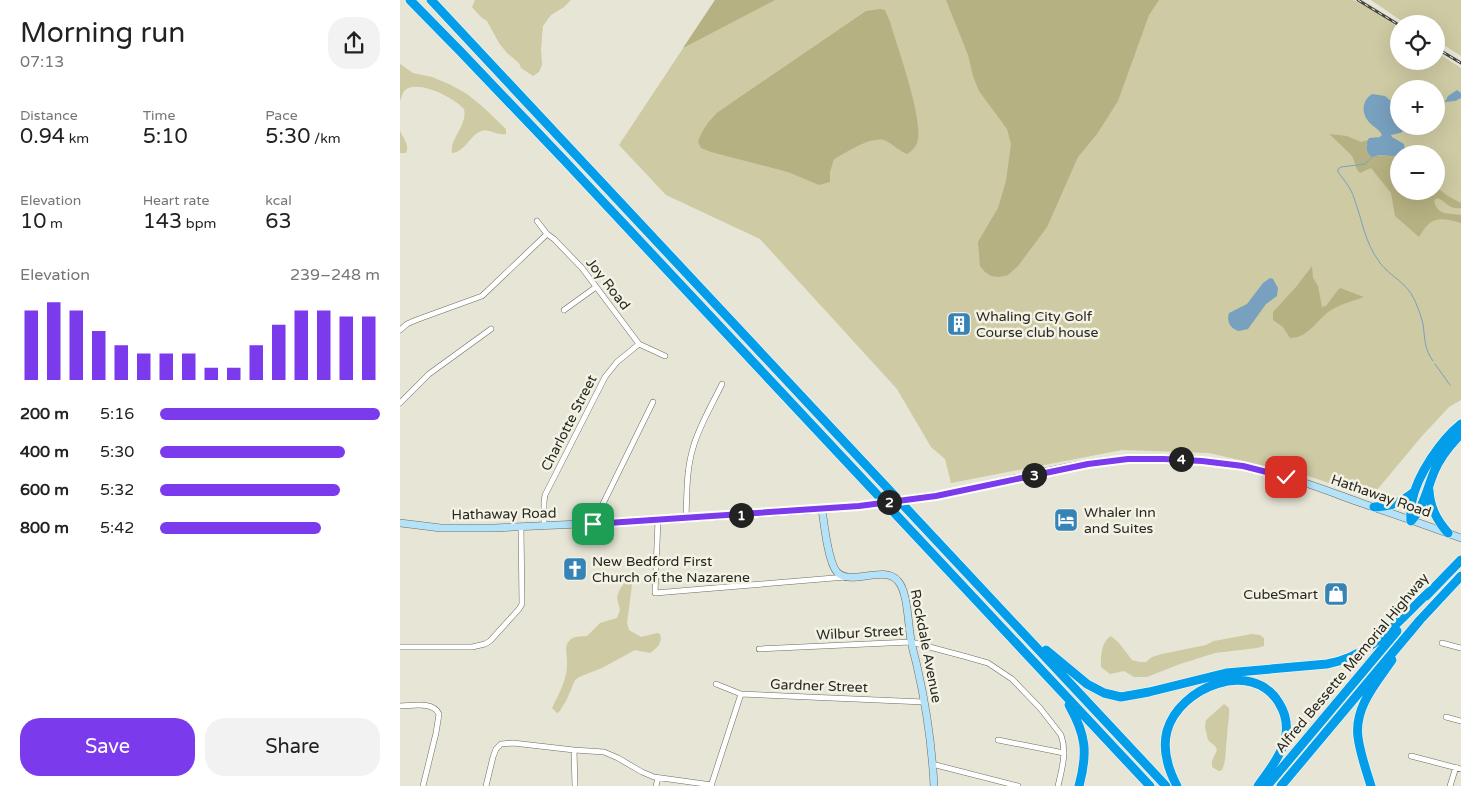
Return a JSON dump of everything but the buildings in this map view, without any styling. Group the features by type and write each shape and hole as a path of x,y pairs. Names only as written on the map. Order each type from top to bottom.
{"highway":[{"path":"410,0 570,166 1150,786"},
{"path":"431,0 1166,786"},
{"path":"1411,521 1411,503 1415,492 1437,451 1450,434 1461,424"},
{"path":"1411,521 1419,512 1442,456 1461,434"},
{"path":"1429,488 1434,512 1448,533"},
{"path":"1374,507 1396,504 1415,492"},
{"name":"Alfred Bessette Memorial Highway","path":"1267,786 1430,592 1461,560"},
{"name":"Alfred Bessette Memorial Highway","path":"1281,786 1432,606 1461,576"},
{"path":"1019,627 1088,684 1109,694 1127,696 1226,673 1319,665 1342,660 1366,649 1382,638 1430,592"},
{"path":"1371,786 1358,738 1360,714 1371,691 1432,606"},
{"path":"1177,786 1170,771 1166,750 1167,731 1174,715 1188,700 1207,688 1221,682 1236,680 1251,681 1265,688 1276,698 1284,711 1286,733 1282,748 1258,786"},
{"path":"1061,692 1078,723 1084,741 1084,758 1079,786"}],"main road":[{"name":"Hathaway Road","path":"400,522 419,526 452,528 521,527 822,509 946,494 1088,464 1128,459 1164,459 1202,461 1251,468 1294,479 1461,538"},
{"path":"822,509 833,565 838,574 849,577"},
{"name":"Rockdale Avenue","path":"849,577 886,574 897,580 902,587 929,730 934,786"}],"street":[{"name":"Joy Road","path":"537,221 582,268 639,344 665,356"},
{"path":"400,330 416,320 482,296 548,234"},
{"path":"564,310 596,287"},
{"path":"400,403 429,374 491,329"},
{"name":"Charlotte Street","path":"544,526 545,495 605,377 617,362 639,344"},
{"path":"686,518 689,468 693,447 722,384"},
{"path":"593,524 653,402"},
{"path":"658,520 656,593 849,577"},
{"path":"400,647 472,647 490,641 522,604 521,527"},
{"name":"Wilbur Street","path":"759,649 911,642 984,662 1004,673 1020,686 1058,730 1064,752"},
{"path":"1442,643 1461,648"},
{"name":"Gardner Street","path":"716,684 741,694 924,702"},
{"path":"486,786 493,757 498,747 501,744 513,743 606,752 642,772 658,778 712,786 741,694"},
{"path":"400,706 432,707 436,708 439,714 423,786"},
{"path":"1446,717 1461,721"},
{"path":"998,740 1064,752 1058,786"},
{"path":"574,750 575,786"},
{"path":"1411,756 1458,768 1450,786"},
{"path":"932,764 1018,786"},
{"path":"656,786 658,778"}],"shaded area":[{"path":"475,0 571,0 551,15 543,26 542,65 539,72 533,76 521,68 519,63 507,53 487,21 472,7"},
{"path":"715,0 1353,0 1369,7 1390,22 1390,70 1445,70 1445,58 1461,68 1461,400 1449,407 1422,436 1371,497 1305,475 1209,453 1122,450 951,483 945,459 931,447 897,389 760,239 666,195 619,145"},
{"path":"715,0 775,0 683,48"},
{"path":"946,0 1159,0 1149,15 1118,101 1097,134 1078,157 1047,227 1018,266 1008,275 999,277 991,276 980,266 978,242 998,208 1006,181 1011,144 1007,129 979,91 968,55"},
{"path":"1371,0 1461,0 1461,56 1445,46 1445,15 1393,15"},
{"path":"885,10 890,22 914,102 918,133 917,143 910,152 907,154 886,141 874,140 867,142 834,159 830,172 830,182 819,185 788,172 701,148 698,142 702,133 718,112 866,11"},
{"path":"400,64 413,73 432,77 467,94 506,129 506,134 487,130 481,131 464,147 452,153 453,143 465,115 464,109 445,95 427,88 411,87 405,90 400,101"},
{"path":"400,131 407,144 406,153 400,153"},
{"path":"1329,134 1347,136 1361,142 1368,140 1366,146 1376,156 1390,156 1390,192 1371,168 1360,173 1351,155"},
{"path":"1445,194 1461,203 1461,208 1450,207 1441,200 1445,200"},
{"path":"1392,200 1434,200 1435,205 1440,211 1461,215 1461,223 1441,219 1436,220 1423,230 1419,237 1395,216"},
{"path":"1312,266 1313,278 1318,286 1322,307 1326,306 1340,288 1364,297 1331,310 1308,332 1290,338 1283,327 1273,320 1273,312"},
{"path":"628,580 632,585 627,623 629,630 641,637 660,634 661,640 659,645 650,653 635,650 602,668 579,677 575,680 566,701 557,713 552,708 565,679 567,643 573,638 587,636 600,623 617,618 620,610 617,599 618,593 623,584"},
{"path":"1252,634 1260,635 1264,638 1264,646 1215,653 1147,677 1134,677 1124,671 1110,674 1101,667 1103,646 1111,636 1132,660 1146,662 1152,657 1162,654"},
{"path":"1224,704 1229,708 1229,716 1225,762 1222,770 1219,771 1212,767 1212,761 1217,750 1208,740 1205,727 1206,720"}],"water":[{"path":"1457,90 1461,93 1461,98 1445,102 1448,96"},
{"path":"1372,94 1385,96 1390,100 1390,135 1404,145 1390,145 1390,156 1372,157 1367,151 1369,138 1382,135 1365,116 1364,104"},
{"path":"1270,278 1273,279 1278,288 1277,296 1266,304 1248,329 1239,331 1234,329 1229,322 1229,313 1247,304 1263,283"}],"waterway":[{"path":"1373,156 1365,164 1341,167 1338,169 1338,172 1353,194 1367,239 1375,255 1384,268 1411,293 1423,324 1426,348 1433,361"},
{"path":"1435,364 1450,385"}],"railway":[{"path":"1358,0 1390,20"},
{"path":"1445,53 1461,63"}],"place":[{"name":"Whaling City Golf Course club house","path":"959,324"},
{"name":"Whaler Inn and Suites","path":"1066,520"},
{"name":"New Bedford First Church of the Nazarene","path":"575,569"},
{"name":"CubeSmart","path":"1336,594"}],"route":[{"path":"593,524 859,506 936,496 1044,472 1128,459 1186,459 1243,466 1286,477"}]}
